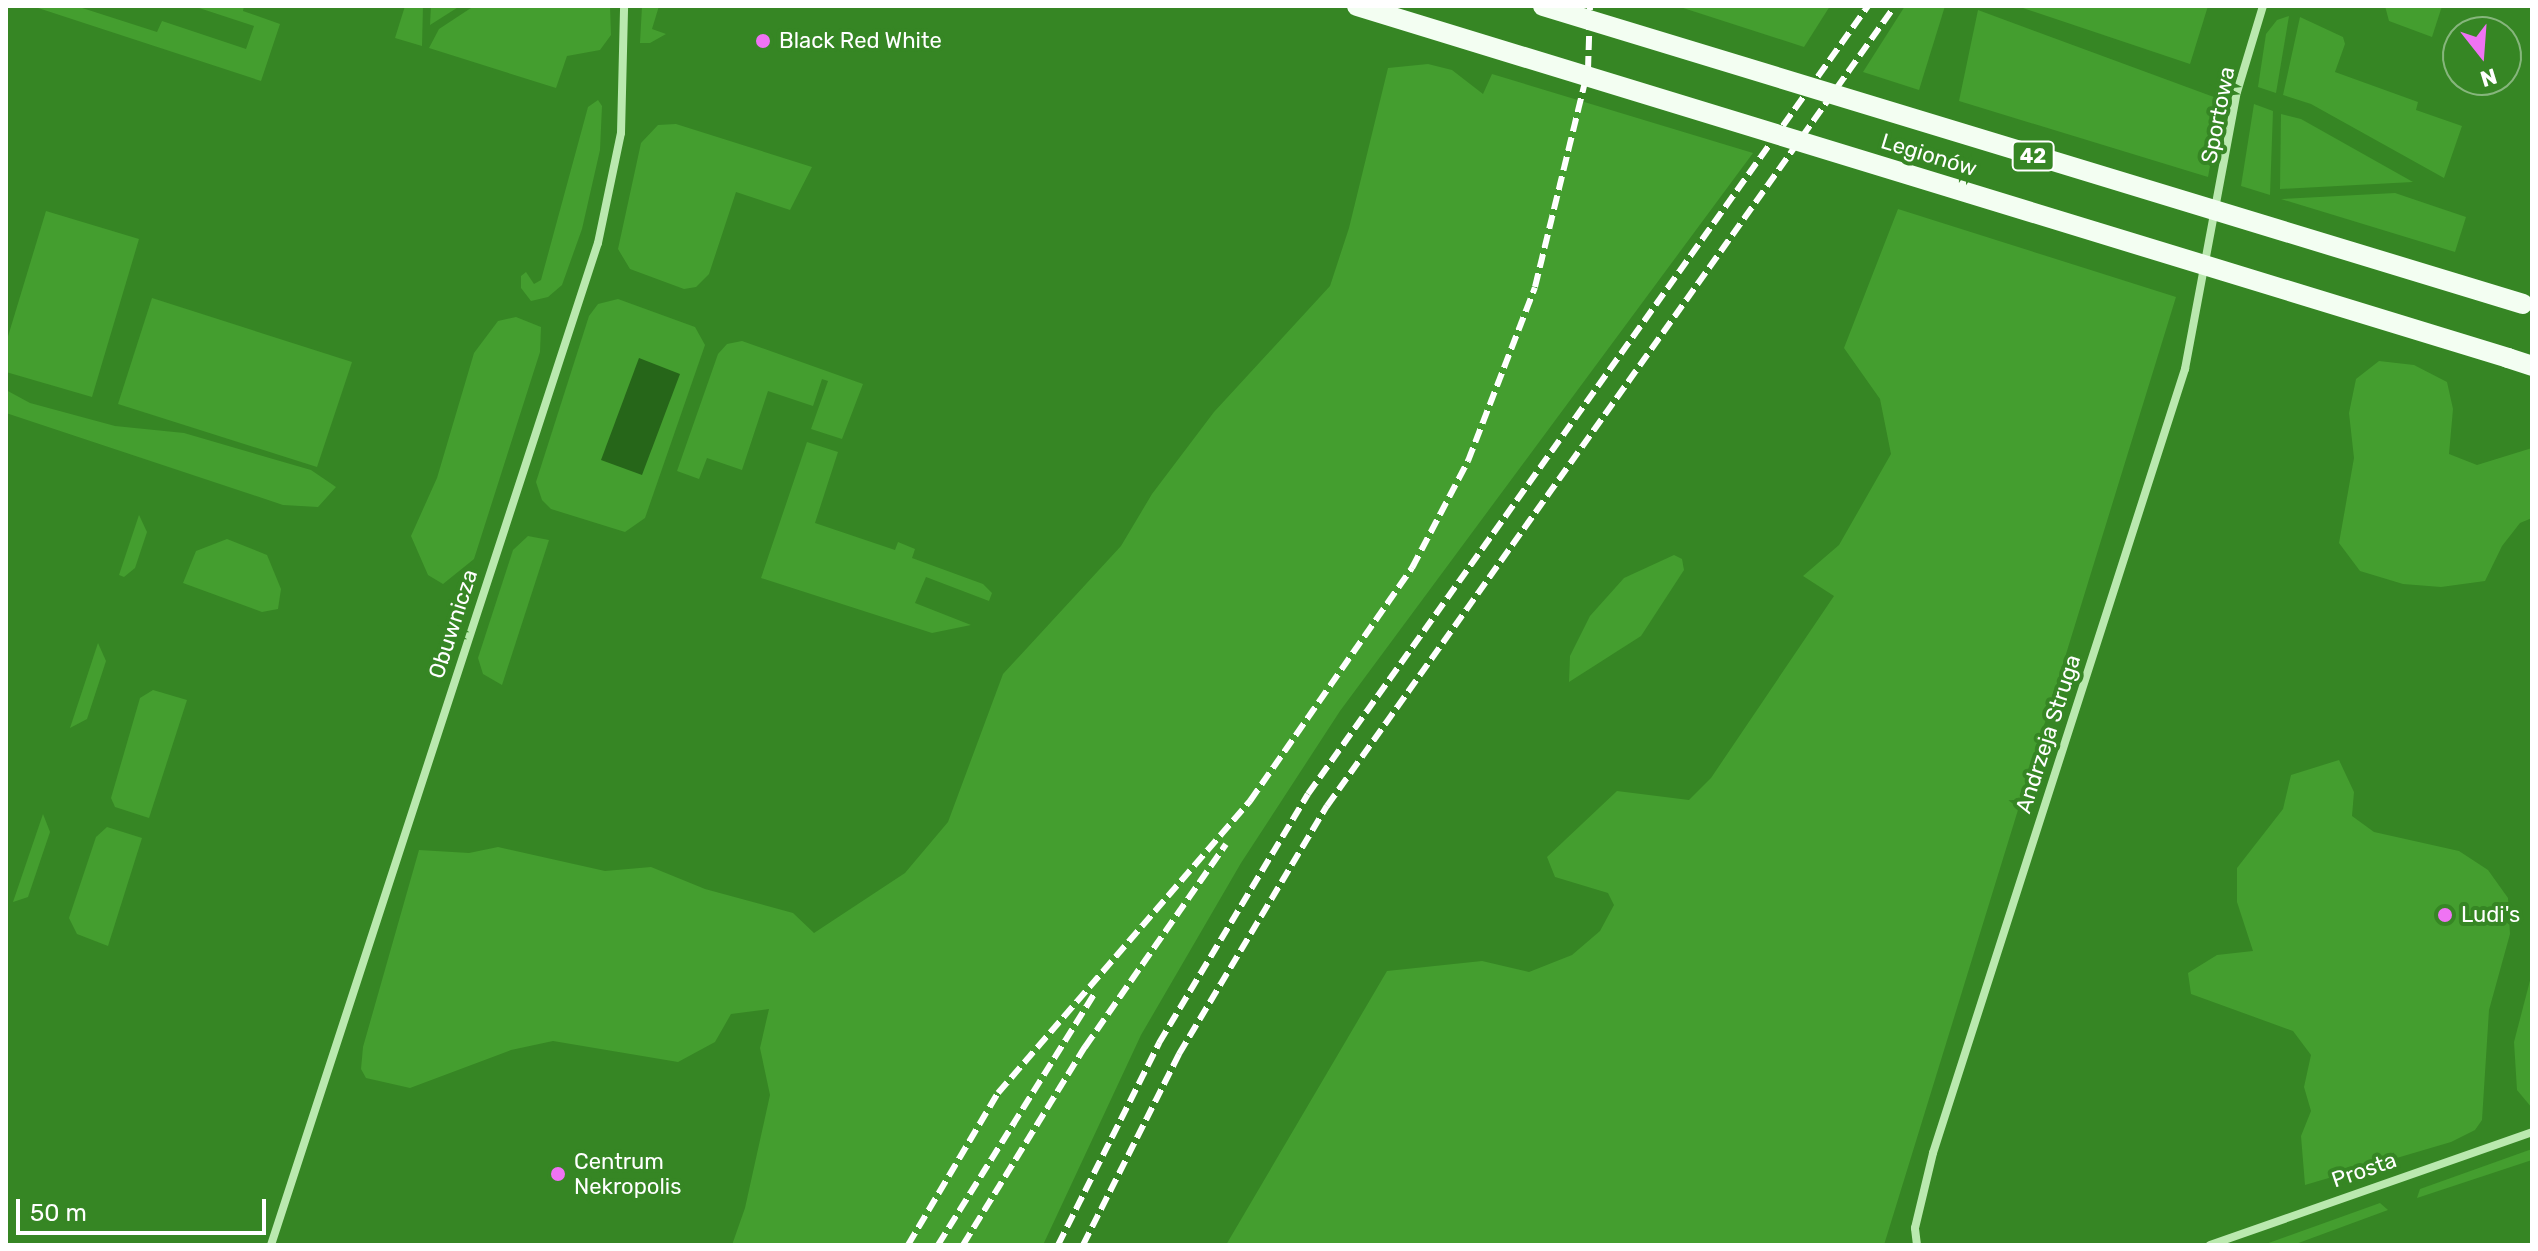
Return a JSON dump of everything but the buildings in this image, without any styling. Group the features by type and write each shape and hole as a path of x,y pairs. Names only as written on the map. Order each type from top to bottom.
{"main road":[{"name":"Legionów","path":"1357,6 2532,366"},
{"name":"Legionów","path":"1543,6 2528,306"}],"street":[{"name":"Obuwnicza","path":"271,1245 598,243 621,133 624,6"},
{"name":"Sportowa","path":"2214,233 2237,92 2263,6"},
{"name":"Andrzeja Struga","path":"1917,1245 1915,1228 1933,1153 2185,369 2214,233"},
{"name":"Prosta","path":"2210,1245 2532,1132"}],"shaded area":[{"path":"32,6 76,6 157,32 162,21 246,49 254,26 193,6 244,6 243,11 280,24 261,81"},
{"path":"405,6 423,6 422,46 395,38"},
{"path":"431,6 460,6 430,25"},
{"path":"474,6 610,6 611,35 600,50 567,56 556,88 429,48 439,29"},
{"path":"642,6 659,6 652,29 666,34 650,43 640,43"},
{"path":"1677,6 1830,6 1804,47"},
{"path":"1905,6 1945,6 1919,90 1863,72"},
{"path":"2017,6 2208,6 2190,64"},
{"path":"2385,6 2442,6 2432,37 2389,21"},
{"path":"1978,10 2222,100 2208,177 1959,101"},
{"path":"2289,16 2276,93 2258,87 2266,34 2277,20"},
{"path":"2300,17 2343,37 2345,44 2335,72 2418,102 2416,110 2462,126 2444,178 2311,104 2283,95"},
{"path":"1428,64 1452,70 1483,94 1492,74 1753,153 1340,711 1241,863 1141,1035 1043,1245 732,1245 745,1208 770,1095 760,1048 769,1009 731,1014 715,1042 678,1062 553,1041 511,1050 410,1088 366,1078 361,1069 363,1047 419,850 469,853 498,847 605,871 651,867 705,889 793,913 814,933 905,873 948,822 1003,674 1121,546 1152,494 1214,412 1330,286 1349,228 1388,68"},
{"path":"598,100 602,106 600,150 582,229 562,285 548,297 531,301 521,288 521,276 526,272 534,284 541,280 588,107"},
{"path":"2254,104 2273,111 2270,195 2241,186"},
{"path":"2281,114 2301,119 2413,182 2280,189"},
{"path":"676,124 812,167 790,210 736,192 709,274 696,287 684,289 630,269 618,249 641,143 658,125"},
{"path":"2395,193 2466,217 2455,252 2281,199"},
{"path":"1898,209 2176,297 1884,1245 1226,1245 1387,971 1482,961 1529,972 1572,955 1600,931 1614,905 1608,893 1555,877 1547,857 1617,791 1689,800 1711,778 1834,596 1803,576 1839,545 1891,454 1880,399 1844,348"},
{"path":"46,211 139,239 92,397 6,372 6,343"},
{"path":"152,298 352,362 317,467 118,404"},
{"path":"618,299 695,327 705,345 645,518 625,532 551,509 542,500 536,482 589,316 598,304"},
{"path":"516,317 541,327 540,352 474,559 443,584 428,575 411,536 437,478 474,353 498,321"},
{"path":"742,341 863,384 842,439 811,429 828,381 822,379 813,406 768,391 742,470 707,458 699,479 677,471 718,354 727,344"},
{"path":"639,358 680,374 642,475 601,460"},
{"path":"2379,361 2414,365 2447,382 2453,409 2449,454 2477,465 2532,448 2532,518 2520,523 2502,546 2485,581 2441,587 2403,584 2360,571 2339,543 2354,458 2349,413 2356,379"},
{"path":"6,390 30,403 115,426 184,433 311,470 336,487 318,507 283,505 6,413"},
{"path":"807,442 838,452 815,523 895,550 898,542 915,549 912,558 983,584 992,593 989,601 926,577 915,603 971,625 932,633 761,578"},
{"path":"139,515 147,532 135,568 124,577 119,575"},
{"path":"528,536 549,540 502,685 483,674 478,658 513,550"},
{"path":"227,539 267,555 281,589 278,609 262,612 183,583 196,551"},
{"path":"1674,555 1682,559 1684,570 1641,636 1569,682 1570,656 1590,616 1624,578"},
{"path":"98,643 106,661 87,719 70,728"},
{"path":"153,690 187,700 149,818 115,807 111,798 140,698"},
{"path":"2339,760 2354,792 2352,816 2374,832 2459,851 2488,870 2508,898 2510,934 2489,1010 2482,1120 2475,1130 2451,1142 2305,1185 2301,1136 2311,1111 2304,1087 2311,1055 2293,1031 2191,994 2188,973 2217,955 2253,951 2237,902 2237,868 2283,809 2291,775"},
{"path":"43,814 50,832 28,897 13,902"},
{"path":"107,827 142,838 108,946 77,934 69,918 96,837"},
{"path":"2532,973 2532,1108 2517,1090 2514,1042"},
{"path":"2532,1149 2532,1160 2417,1198 2420,1189"},
{"path":"2380,1203 2388,1210 2293,1245 2263,1245"}],"railway":[{"path":"908,1245 998,1093 1250,801 1412,568 1468,461 1535,287 1588,70 1590,6"},
{"path":"1058,1245 1159,1043 1308,794 1868,6"},
{"path":"1083,1245 1179,1054 1327,806 1895,6"},
{"path":"963,1245 1085,1047 1226,844"},
{"path":"938,1245 1096,991"}],"place":[{"name":"Black Red White","path":"763,41"},
{"name":"Ludi's","path":"2445,915"},
{"name":"Centrum Nekropolis","path":"558,1174"}]}
